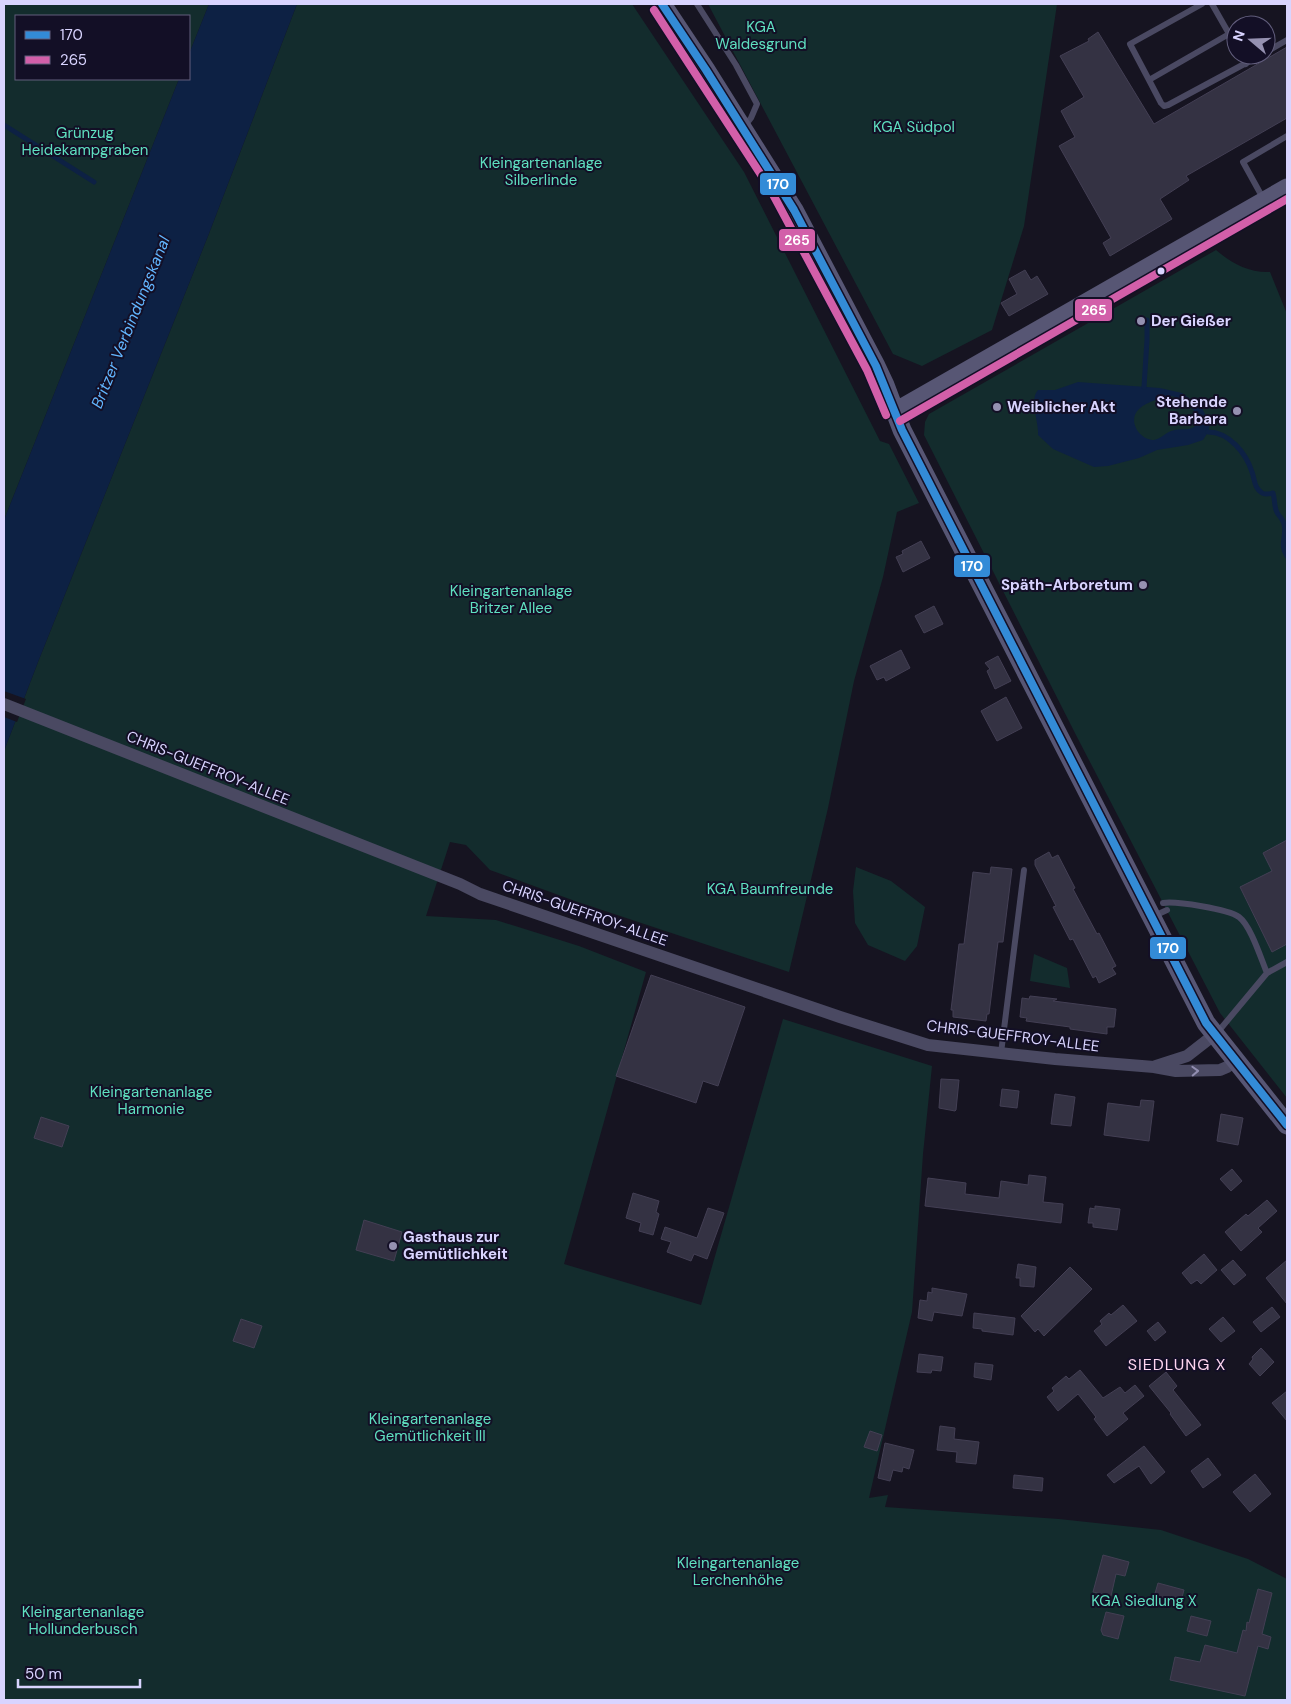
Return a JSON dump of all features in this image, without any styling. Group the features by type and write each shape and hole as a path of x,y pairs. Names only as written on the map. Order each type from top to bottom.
{"main road":[{"path":"662,4 743,128 794,210 817,253 885,385 902,430 1159,914 1206,1023 1214,1036 1287,1125"},
{"path":"895,412 1287,188"}],"street":[{"name":"CHRIS-GUEFFROY-ALLEE","path":"4,704 460,884 480,894 834,1015 928,1045 1154,1067 1176,1071 1220,1070 1227,1068 1235,1061"},
{"name":"CHRIS-GUEFFROY-ALLEE","path":"1154,1067 1188,1056 1214,1036"}],"lane":[{"path":"697,4 736,65 757,104 751,118 743,128"},
{"path":"1202,4 1130,44 1161,103 1164,106 1244,65"},
{"path":"1212,4 1226,27"},
{"path":"1150,80 1226,36"},
{"path":"1276,46 1287,40"},
{"path":"1265,201 1243,162 1287,136"},
{"path":"1001,1053 1024,870"},
{"path":"1163,903 1210,906 1239,917 1253,937 1266,973"},
{"path":"1214,1036 1227,1023 1266,973 1287,962"}],"green space":[{"name":"Grünzug Heidekampgraben","path":"4,4 209,4 190,52 190,15 15,15 15,80 179,80 4,520"},
{"path":"297,4 632,4 744,172 880,441 889,444 919,503 897,512 883,577 854,681 828,808 789,972 575,901 490,870 466,845 450,842 426,916 496,920 579,946 646,972 564,1264 701,1305 783,1019 932,1066 923,1154 912,1312 869,1498 888,1495 885,1507 1059,1519 1161,1530 1248,1559 1287,1579 1287,1700 4,1700 4,751 208,236"},
{"name":"KGA Südpol","path":"708,4 1057,4 1024,226 992,330 922,366 893,354"},
{"name":"Späth-Arboretum","path":"1216,250 1228,259 1248,269 1270,272 1287,314 1287,1098 1220,1013 924,435 925,422 929,414"},
{"path":"856,867 891,881 925,907 917,946 905,961 868,945 855,923 853,891"},
{"path":"1034,954 1067,968 1070,988 1030,981"}],"water":[{"name":"Britzer Verbindungskanal","path":"209,4 297,4 208,236 4,751 4,520 179,80 190,80 190,52"},
{"path":"1078,382 1160,388 1182,393 1200,406 1210,424 1203,440 1188,445 1157,450 1139,458 1108,466 1094,467 1053,449 1038,435 1034,405 1035,394 1038,390 1055,390","holes":["1172,396 1196,413 1199,422 1194,427 1172,431 1154,440 1144,437 1139,433 1136,429 1134,418 1139,409 1159,399"]}],"pier":[{"path":"4,691 26,699 17,722 4,717"}],"building":[{"path":"1098,32 1154,124 1256,65 1276,65 1276,53 1287,47 1287,118 1186,176 1189,180 1160,199 1172,219 1110,256 1103,243 1111,238 1059,146 1075,137 1061,111 1084,97 1060,56 1089,41 1088,39"},
{"path":"1025,270 1031,280 1037,276 1048,294 1009,316 1001,303 1017,294 1009,279"},
{"path":"921,541 930,558 903,572 896,557 903,554 902,551"},
{"path":"934,606 943,624 924,633 915,616"},
{"path":"901,650 910,668 886,681 884,677 877,680 870,666"},
{"path":"998,656 1011,681 995,689 987,671 990,669 985,663"},
{"path":"1006,697 1022,728 997,741 981,711"},
{"path":"1287,840 1287,944 1272,952 1240,887 1272,871 1263,853"},
{"path":"1049,852 1052,858 1058,855 1075,888 1073,889 1116,966 1112,968 1116,974 1099,983 1096,976 1093,978 1073,939 1070,940 1053,907 1056,906 1035,865 1035,860"},
{"path":"991,867 1012,869 1003,942 998,942 989,1014 987,1014 986,1021 953,1017 953,1010 951,1010 959,944 964,944 973,872 990,874"},
{"path":"651,975 745,1007 718,1086 703,1081 696,1103 616,1076"},
{"path":"1030,996 1057,999 1053,1001 1116,1009 1114,1027 1107,1027 1107,1034 1026,1021 1027,1018 1020,1017 1022,998 1029,999"},
{"path":"941,1079 959,1080 955,1111 939,1108"},
{"path":"1002,1089 1019,1091 1017,1108 1000,1106"},
{"path":"1055,1094 1075,1097 1071,1126 1051,1124"},
{"path":"1141,1100 1154,1101 1149,1141 1104,1135 1108,1103 1140,1107"},
{"path":"1221,1114 1243,1118 1238,1145 1217,1141"},
{"path":"41,1117 69,1126 62,1147 34,1138"},
{"path":"1232,1169 1242,1181 1231,1191 1220,1179"},
{"path":"1029,1175 1046,1177 1043,1202 1063,1204 1061,1223 925,1206 928,1178 966,1183 965,1194 999,1198 1001,1181 1028,1185"},
{"path":"633,1193 659,1201 656,1212 659,1214 653,1235 639,1231 641,1223 626,1218"},
{"path":"1267,1200 1277,1211 1258,1228 1262,1232 1241,1251 1225,1232 1246,1214 1248,1216"},
{"path":"1095,1206 1120,1209 1117,1230 1093,1227 1093,1223 1088,1223 1090,1208 1095,1209"},
{"path":"708,1208 724,1213 707,1259 694,1254 691,1261 667,1252 671,1242 661,1239 665,1227 697,1238"},
{"path":"364,1220 402,1232 394,1261 356,1250"},
{"path":"1204,1254 1217,1270 1201,1284 1197,1280 1191,1284 1182,1273"},
{"path":"1233,1260 1246,1275 1234,1285 1221,1270"},
{"path":"1287,1260 1287,1304 1266,1278"},
{"path":"1018,1264 1036,1267 1034,1287 1020,1286 1020,1278 1016,1278"},
{"path":"1070,1267 1092,1289 1044,1336 1038,1329 1035,1332 1021,1316"},
{"path":"932,1288 967,1294 962,1316 934,1312 932,1321 918,1318 920,1300 927,1301 928,1292 932,1293"},
{"path":"1123,1305 1137,1321 1106,1346 1094,1331 1102,1324 1100,1321"},
{"path":"1272,1307 1280,1317 1261,1332 1253,1322"},
{"path":"974,1313 1015,1318 1013,1335 973,1328"},
{"path":"1223,1317 1235,1331 1221,1342 1209,1329"},
{"path":"241,1319 262,1326 254,1348 233,1341"},
{"path":"1158,1322 1166,1332 1155,1341 1147,1331"},
{"path":"1261,1348 1274,1362 1260,1376 1249,1364 1253,1359 1252,1357"},
{"path":"919,1354 943,1357 941,1371 932,1370 931,1373 917,1372"},
{"path":"975,1363 993,1365 991,1380 974,1377"},
{"path":"1080,1370 1103,1398 1120,1387 1125,1393 1135,1385 1144,1396 1123,1413 1128,1419 1107,1436 1094,1419 1096,1417 1078,1394 1058,1411 1047,1397 1054,1391 1052,1388 1066,1376 1069,1379"},
{"path":"1166,1372 1177,1386 1173,1390 1201,1425 1186,1436 1171,1413 1149,1386"},
{"path":"1287,1391 1287,1421 1272,1403"},
{"path":"940,1426 955,1428 954,1439 979,1442 976,1464 956,1462 957,1452 937,1450"},
{"path":"870,1431 882,1435 877,1451 864,1447"},
{"path":"885,1443 914,1450 909,1469 903,1467 902,1472 893,1470 890,1481 878,1478"},
{"path":"1144,1446 1165,1472 1151,1484 1139,1466 1114,1483 1107,1475"},
{"path":"1208,1458 1221,1475 1203,1488 1191,1471"},
{"path":"1255,1474 1271,1494 1250,1512 1233,1492"},
{"path":"1014,1475 1043,1478 1042,1491 1013,1488"},
{"path":"1103,1555 1129,1562 1125,1576 1116,1574 1111,1596 1093,1592"},
{"path":"1158,1583 1184,1590 1180,1604 1154,1597"},
{"path":"1258,1589 1272,1593 1262,1634 1271,1637 1268,1649 1258,1646 1245,1696 1170,1680 1175,1657 1200,1662 1205,1645 1237,1653 1243,1630 1246,1631 1247,1622 1249,1623"},
{"path":"1106,1612 1124,1616 1118,1639 1103,1635 1101,1630"},
{"path":"1191,1616 1211,1621 1207,1636 1187,1631"}],"waterway":[{"path":"4,125 94,182"},
{"path":"1144,387 1147,320"},
{"path":"1208,432 1223,436 1236,445 1246,458 1257,489 1264,494 1273,493 1277,512 1284,524 1283,544 1287,556"}],"transit line":[{"name":"170","path":"662,4 794,210 876,366 902,430 1206,1023 1287,1125"},
{"name":"265","path":"654,10 769,187 867,370 886,415"},
{"name":"265","path":"900,421 1287,199"}],"place":[{"name":"Der Gießer","path":"1141,321"},
{"name":"Weiblicher Akt","path":"997,407"},
{"name":"Stehende Barbara","path":"1237,411"},
{"name":"Späth-Arboretum","path":"1143,585"},
{"name":"Gasthaus zur Gemütlichkeit","path":"393,1246"}],"district":[{"name":"SIEDLUNG X","path":"1177,1364"}],"park label":[{"name":"KGA Waldesgrund","path":"761,36"},
{"name":"Kleingartenanlage Silberlinde","path":"541,172"},
{"name":"Kleingartenanlage Britzer Allee","path":"511,600"},
{"name":"KGA Baumfreunde","path":"770,889"},
{"name":"Kleingartenanlage Harmonie","path":"151,1100"},
{"name":"Kleingartenanlage Gemütlichkeit III","path":"430,1428"},
{"name":"Kleingartenanlage Lerchenhöhe","path":"738,1572"},
{"name":"KGA Siedlung X","path":"1144,1601"},
{"name":"Kleingartenanlage Hollunderbusch","path":"83,1620"}]}
